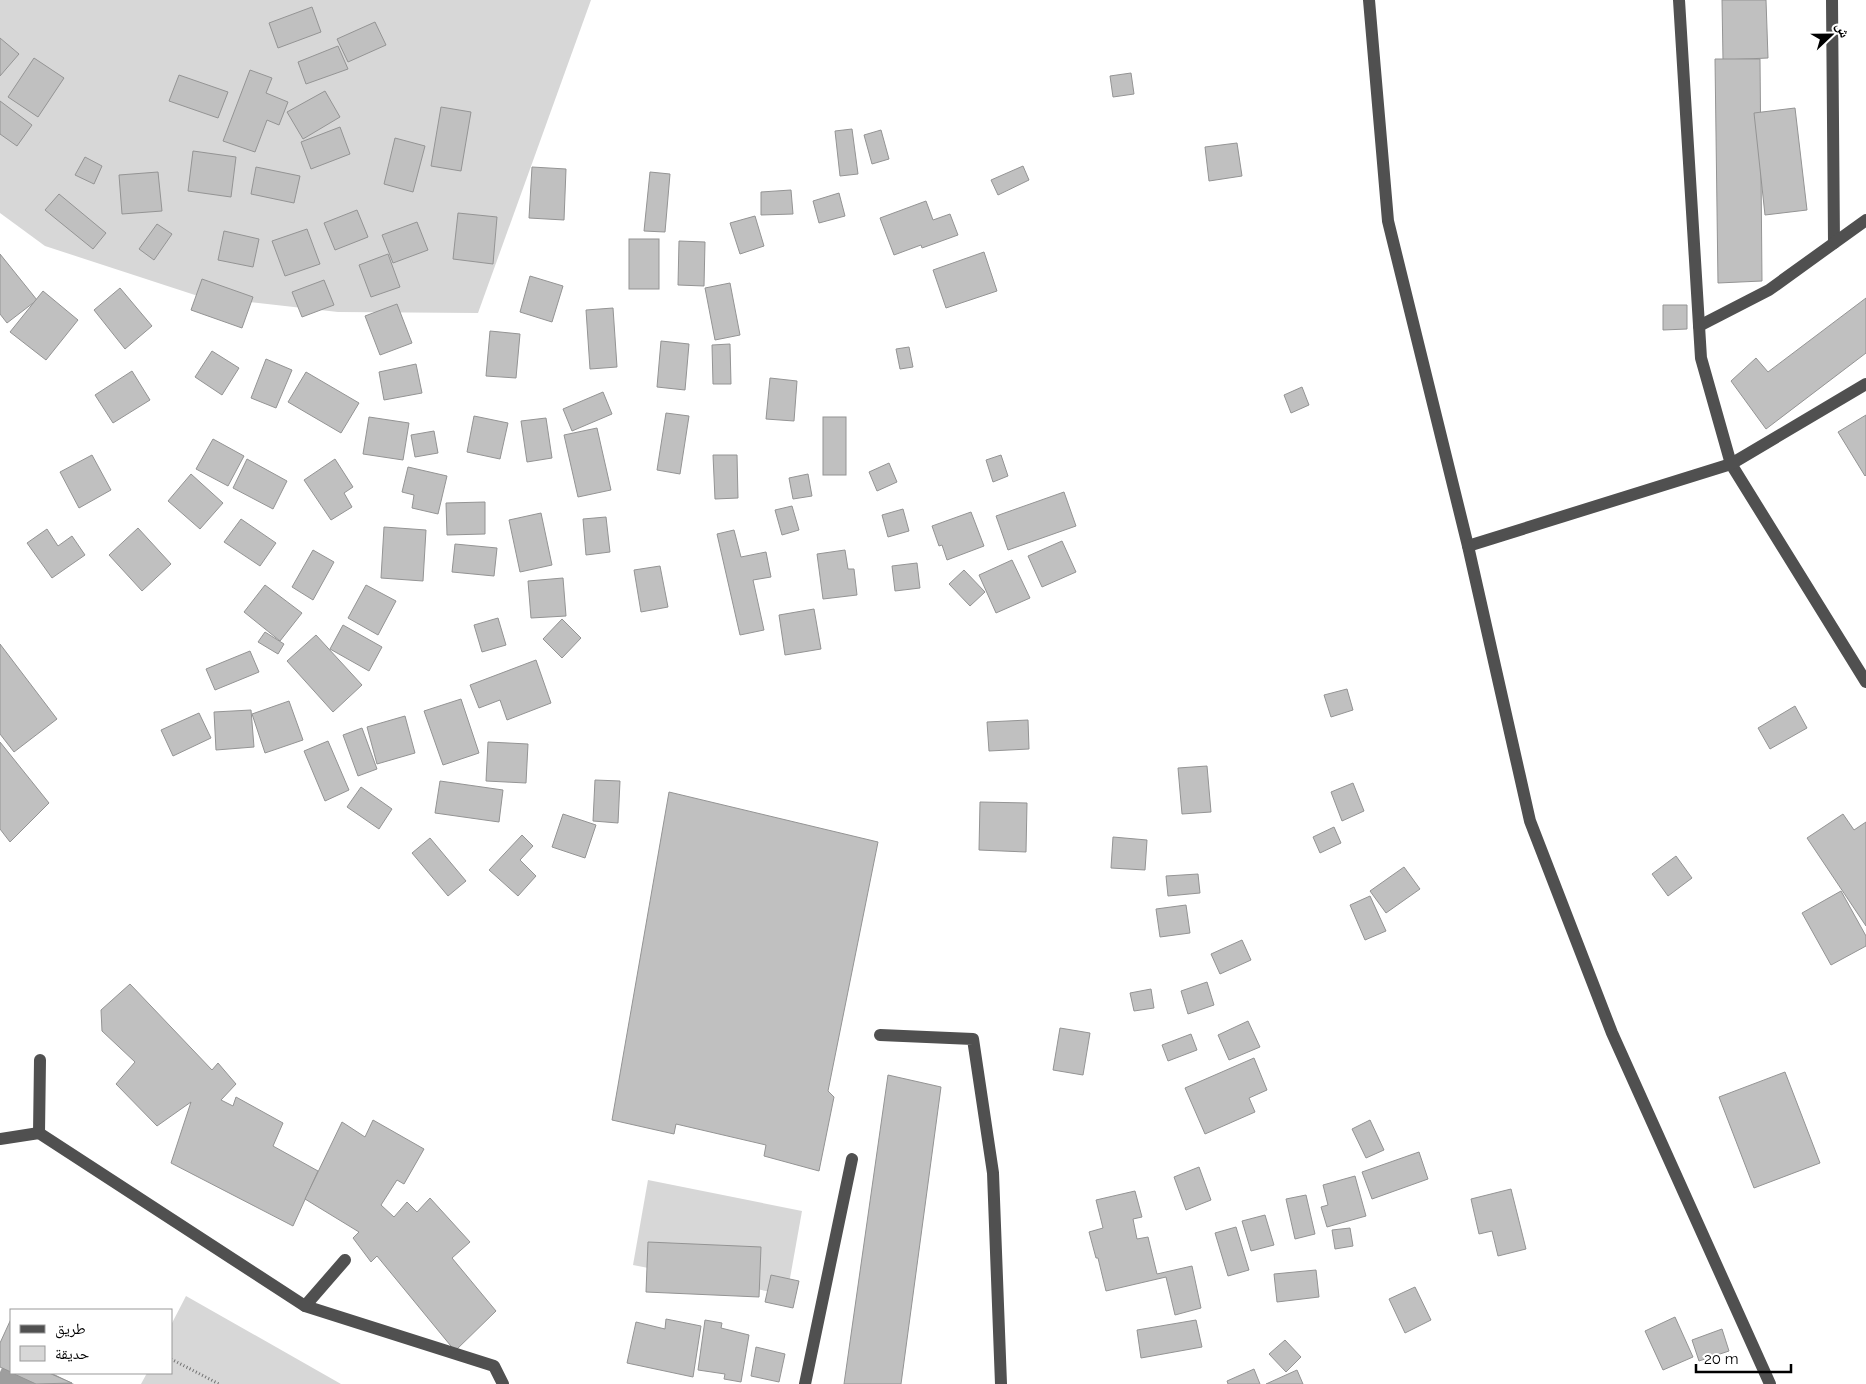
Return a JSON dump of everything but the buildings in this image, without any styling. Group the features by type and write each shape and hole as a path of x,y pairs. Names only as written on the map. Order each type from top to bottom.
{"street":[{"path":"1369,0 1388,221 1468,546 1530,821 1612,1033 1770,1384"},
{"path":"1678,0 1701,358 1731,464 1866,682"},
{"path":"1832,0 1834,243"},
{"path":"1699,326 1769,290 1866,220"},
{"path":"1468,546 1731,464 1866,384"},
{"path":"880,1035 973,1039 994,1173 1001,1384"},
{"path":"39,1133 40,1060"},
{"path":"0,1139 39,1133 305,1306 494,1366 503,1384"},
{"path":"805,1384 852,1159"},
{"path":"305,1306 345,1260"}],"path":[{"path":"172,1360 219,1384"}],"green space":[{"path":"0,0 591,0 478,313 338,312 198,296 45,246 0,213"},
{"path":"648,1180 802,1211 787,1295 633,1265"},
{"path":"186,1296 341,1384 141,1384 146,1374 172,1374 172,1323"}],"shaded area":[{"path":"10,1351 10,1374 54,1374 74,1384 0,1384 0,1372"}]}
